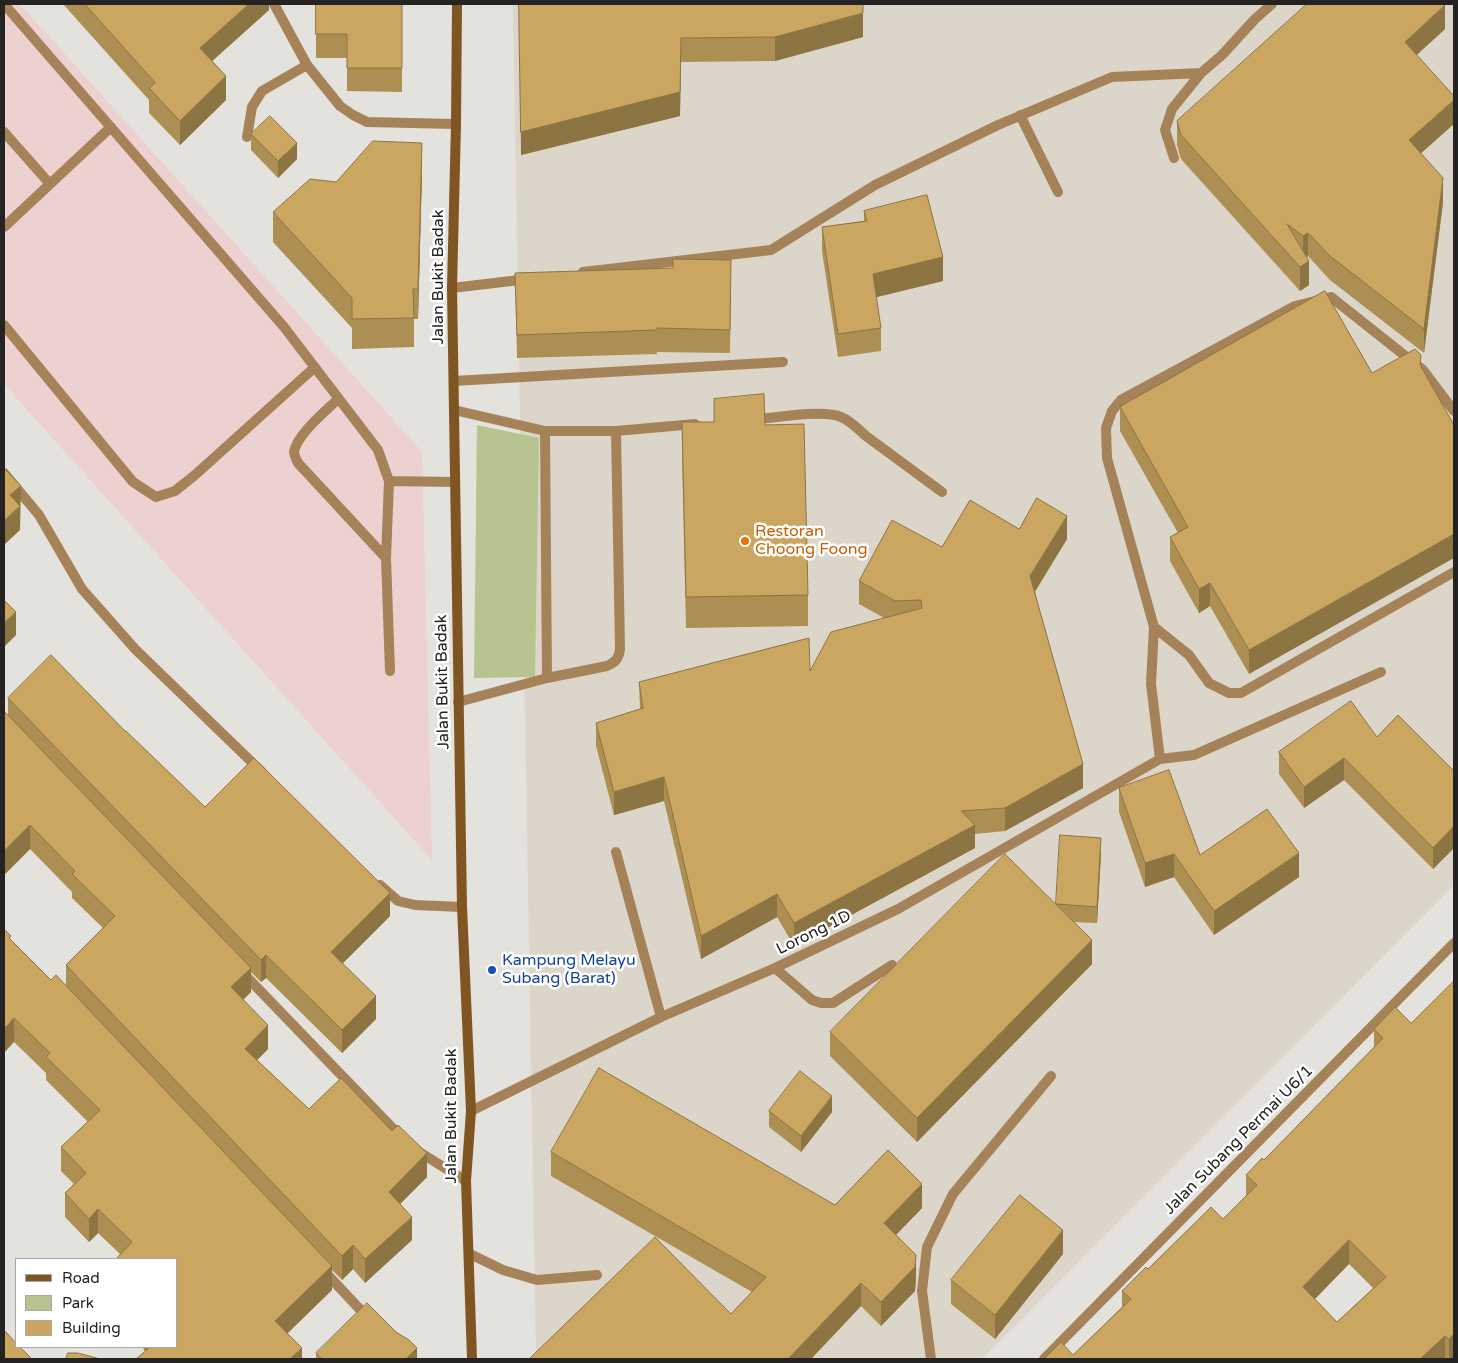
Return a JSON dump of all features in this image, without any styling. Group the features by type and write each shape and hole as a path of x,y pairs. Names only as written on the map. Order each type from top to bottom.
{"main road":[{"name":"Jalan Bukit Badak","path":"457,4 452,288 462,907 471,1111 466,1181 470,1254 472,1359"}],"street":[{"path":"4,4 284,327 378,450 389,481 386,558 390,671"},
{"path":"274,4 307,65 340,106 353,115 367,122 456,124"},
{"path":"1174,158 1165,130 1172,109 1201,73 1222,55 1255,19 1272,4"},
{"path":"247,137 252,107 262,91 307,65"},
{"path":"568,274 771,250 875,185 1020,115 1112,77 1201,73"},
{"path":"1020,115 1058,192"},
{"path":"4,227 111,127"},
{"path":"4,132 50,184"},
{"path":"452,288 539,277"},
{"path":"1381,672 1194,755 1160,759 1151,684 1154,627 1107,458 1106,428 1112,411 1121,400 1295,306 1331,297 1423,370 1454,411"},
{"path":"4,325 133,482 156,497 174,491 195,475 315,367"},
{"path":"454,381 784,362"},
{"path":"338,399 305,433 297,444 294,454 298,463 386,558"},
{"path":"454,410 545,431 616,431 702,424"},
{"path":"740,420 817,414 840,416 942,492"},
{"path":"545,431 547,678"},
{"path":"458,702 547,678 607,666 614,663 619,657 616,431"},
{"path":"4,473 39,516 82,589 134,649 270,780"},
{"path":"389,481 455,482"},
{"path":"1154,627 1190,655 1209,683 1229,693 1241,692 1454,572"},
{"name":"Lorong 1D","path":"471,1111 661,1017 775,968 898,909 1160,759"},
{"path":"616,852 661,1017"},
{"path":"371,876 398,901 414,906 462,907"},
{"name":"Jalan Subang Permai U6/1","path":"1044,1359 1454,943"},
{"path":"775,968 812,1000 821,1003 833,1003 892,965"},
{"path":"238,968 409,1145 466,1181"},
{"path":"931,1359 922,1291 927,1247 953,1194 1051,1076"},
{"path":"470,1254 503,1270 536,1280 597,1274"},
{"path":"316,1263 377,1327"},
{"path":"149,1348 160,1359"}],"shaded area":[{"path":"4,4 20,4 422,452 432,860 4,384"},
{"path":"513,4 1454,4 1454,885 982,1359 536,1359"}],"green space":[{"path":"477,425 539,438 535,677 474,678"}],"building":[{"path":"85,4 249,4 200,48 226,76 180,121 149,88 155,83"},
{"path":"316,4 402,4 402,68 347,68 347,34 316,34"},
{"path":"519,4 863,4 863,13 775,37 681,38 680,92 521,132"},
{"path":"1307,4 1445,5 1405,42 1454,96 1454,100 1409,140 1443,178 1424,329 1330,256 1308,233 1303,236 1287,224 1309,261 1300,267 1181,135 1177,121"},
{"path":"270,116 297,143 278,161 251,134"},
{"path":"373,141 422,143 418,289 413,289 414,318 352,319 352,298 273,212 310,179 336,182"},
{"path":"927,195 943,257 873,274 881,328 838,334 822,227 867,221 864,211"},
{"path":"673,259 731,260 730,330 657,328 657,330 517,335 515,273 673,268"},
{"path":"1325,291 1372,373 1415,349 1421,355 1420,365 1454,425 1454,534 1249,650 1210,583 1199,589 1170,537 1188,527 1120,407"},
{"name":"Restoran Choong Foong","path":"764,394 765,425 804,424 808,595 686,597 682,422 714,422 714,399"},
{"path":"4,468 21,486 10,495 20,506 4,521"},
{"path":"1037,498 1067,516 1030,576 1083,764 1005,808 961,811 975,825 794,923 777,894 701,936 664,777 614,792 596,723 643,708 639,682 809,638 810,671 831,632 922,608 921,600 895,601 859,581 892,520 942,547 970,500 1019,529"},
{"path":"4,600 16,612 4,623"},
{"path":"51,655 126,732 205,807 254,758 390,893 331,952 376,996 342,1030 266,955 261,960 8,698"},
{"path":"1351,701 1377,737 1398,715 1454,771 1454,826 1433,848 1344,758 1304,787 1279,752"},
{"path":"4,711 251,968 231,987 268,1025 245,1049 309,1109 341,1078 392,1131 398,1125 427,1153 389,1192 412,1217 365,1259 353,1245 342,1256 66,965 115,916 72,874 75,871 30,825 4,851"},
{"path":"1169,770 1200,855 1267,809 1299,853 1214,911 1174,854 1145,863 1119,788"},
{"path":"1060,835 1101,838 1097,907 1056,904"},
{"path":"1005,854 1092,940 917,1118 830,1032"},
{"path":"4,929 11,936 9,938 51,980 56,975 332,1266 275,1321 302,1348 290,1359 136,1359 149,1348 178,1348 178,1258 117,1258 132,1242 98,1209 89,1219 65,1193 86,1173 61,1147 100,1110 46,1057 50,1053 14,1018 4,1029"},
{"path":"1454,981 1454,1334 1449,1339 1445,1336 1420,1359 1044,1359 1061,1342 1073,1355 1131,1299 1122,1291 1146,1267 1148,1269 1211,1207 1223,1219 1257,1185 1246,1175 1262,1158 1264,1160 1383,1038 1374,1029 1395,1007 1411,1023","holes":["1349,1240 1386,1277 1337,1322 1303,1287"]},
{"path":"599,1068 835,1205 888,1150 922,1184 884,1223 916,1255 915,1267 881,1302 861,1283 788,1359 529,1359 655,1237 731,1314 766,1277 551,1152"},
{"path":"800,1071 832,1096 801,1136 769,1111"},
{"path":"1020,1195 1063,1230 995,1315 951,1280"},
{"path":"367,1303 396,1332 409,1340 417,1348 406,1359 322,1359 316,1353"},
{"path":"4,1330 15,1342 15,1348 21,1348 32,1359 4,1359"},
{"path":"68,1353 78,1353 100,1359 66,1359"}],"place":[{"name":"Restoran Choong Foong","path":"745,541"},
{"name":"Kampung Melayu Subang (Barat)","path":"492,970"}]}
